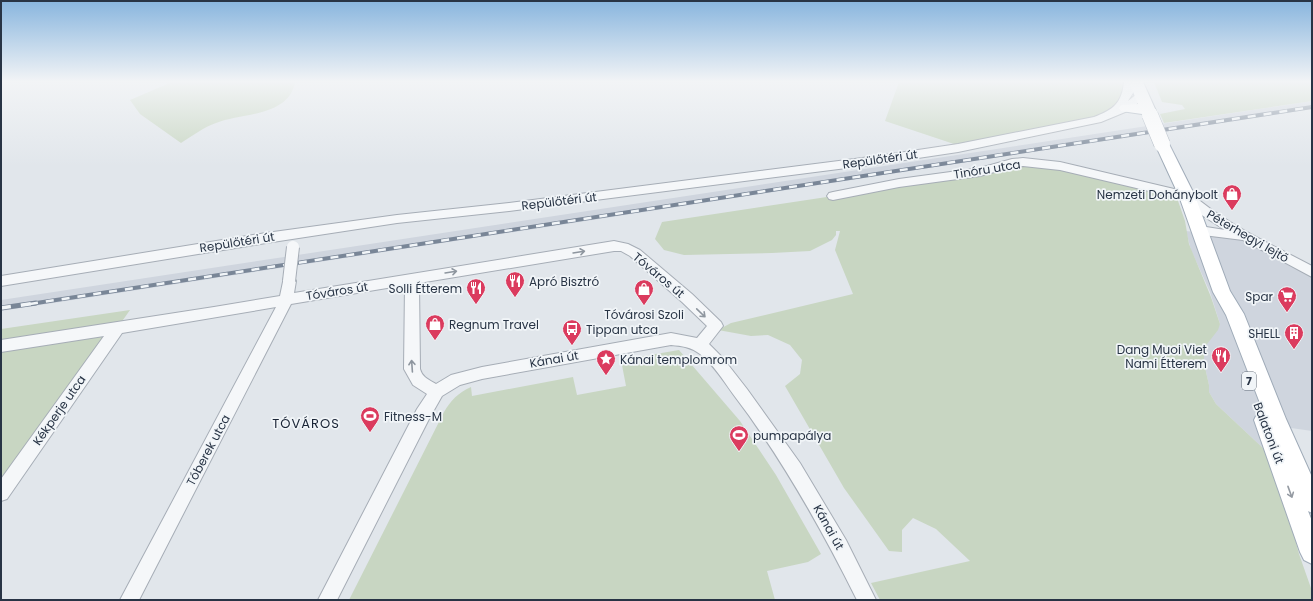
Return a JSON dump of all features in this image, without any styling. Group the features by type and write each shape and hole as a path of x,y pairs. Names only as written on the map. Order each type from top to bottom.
{"main road":[{"path":"1143,110 1150,113"},
{"name":"Balatoni út","path":"1149,110 1162,144 1187,196 1222,292 1235,314 1276,418 1312,502"},
{"name":"Balatoni út","path":"1222,292 1220,307 1312,552"}],"street":[{"name":"Repülőtéri út","path":"1,281 294,240 397,219 509,207 878,160 1070,127 1097,120 1120,110"},
{"name":"Tinóru utca","path":"833,196 899,183 980,172 1000,165 1023,162 1070,168 1187,196"},
{"name":"Péterhegyi lejtő","path":"1187,196 1201,209 1248,238 1312,272"},
{"path":"1199,229 1206,224 1235,230"},
{"path":"1199,229 1248,238"},
{"name":"Tóberek utca","path":"129,600 279,316 286,300 294,240"},
{"name":"Tóváros út","path":"1,346 214,313 614,246 623,247 634,253 659,273 716,326 700,346"},
{"path":"412,279 412,369 414,377 420,383 437,391"},
{"name":"Kékperje utca","path":"1,493 118,327"},
{"name":"Kánai út","path":"328,600 423,414 437,391 456,380 482,373 659,340 681,340 700,346 714,358 759,416 796,471 832,532 867,600"}],"shaded area":[{"path":"1252,110 1305,110 1,311 1,300"},
{"path":"1186,231 1248,238 1312,272 1312,431 1291,428 1264,449 1216,404 1209,392 1204,363 1204,348 1220,324 1210,292 1191,250"}],"green space":[{"path":"137,110 268,110 216,123 203,129 181,143 140,114"},
{"path":"889,110 1109,110 1104,115 958,148 954,144 885,121"},
{"path":"1180,110 1251,110 1164,123 1160,114"},
{"path":"1007,164 1061,167 1177,198 1185,221 1189,244 1211,297 1220,324 1218,330 1204,348 1204,363 1209,392 1216,404 1264,449 1288,511 1299,554 1312,591 1312,600 880,600 871,583 970,561 936,529 913,518 902,530 902,552 889,551 844,488 785,386 800,374 802,360 790,345 768,335 751,336 718,330 731,323 853,294 835,250 840,231 836,231 836,235 832,240 810,251 772,253 684,255 664,250 655,239 662,222 860,192 865,194"},
{"path":"130,310 118,327 1,493 1,329"},
{"path":"679,350 740,421 776,475 821,554 808,562 767,571 775,600 349,600 444,412 452,400 459,394 471,387 472,396 573,377 577,395 626,386 621,360"}],"railway":[{"path":"30,304 1292,110"},
{"path":"1,308 36,303"}],"place":[{"name":"Nemzeti Dohánybolt","path":"1232,211"},
{"name":"Apró Bisztró","path":"515,298"},
{"name":"Solli Étterem","path":"476,305"},
{"name":"Tóvárosi Szoli","path":"644,306"},
{"name":"Spar","path":"1287,313"},
{"name":"Regnum Travel","path":"435,341"},
{"name":"Tippan utca","path":"572,346"},
{"name":"SHELL","path":"1294,350"},
{"name":"Dang Muoi Viet Nami Étterem","path":"1221,373"},
{"name":"Kánai templomrom","path":"606,376"},
{"name":"Fitness-M","path":"370,433"},
{"name":"pumpapálya","path":"739,452"}],"district":[{"name":"TÓVÁROS","path":"306,423"}]}
